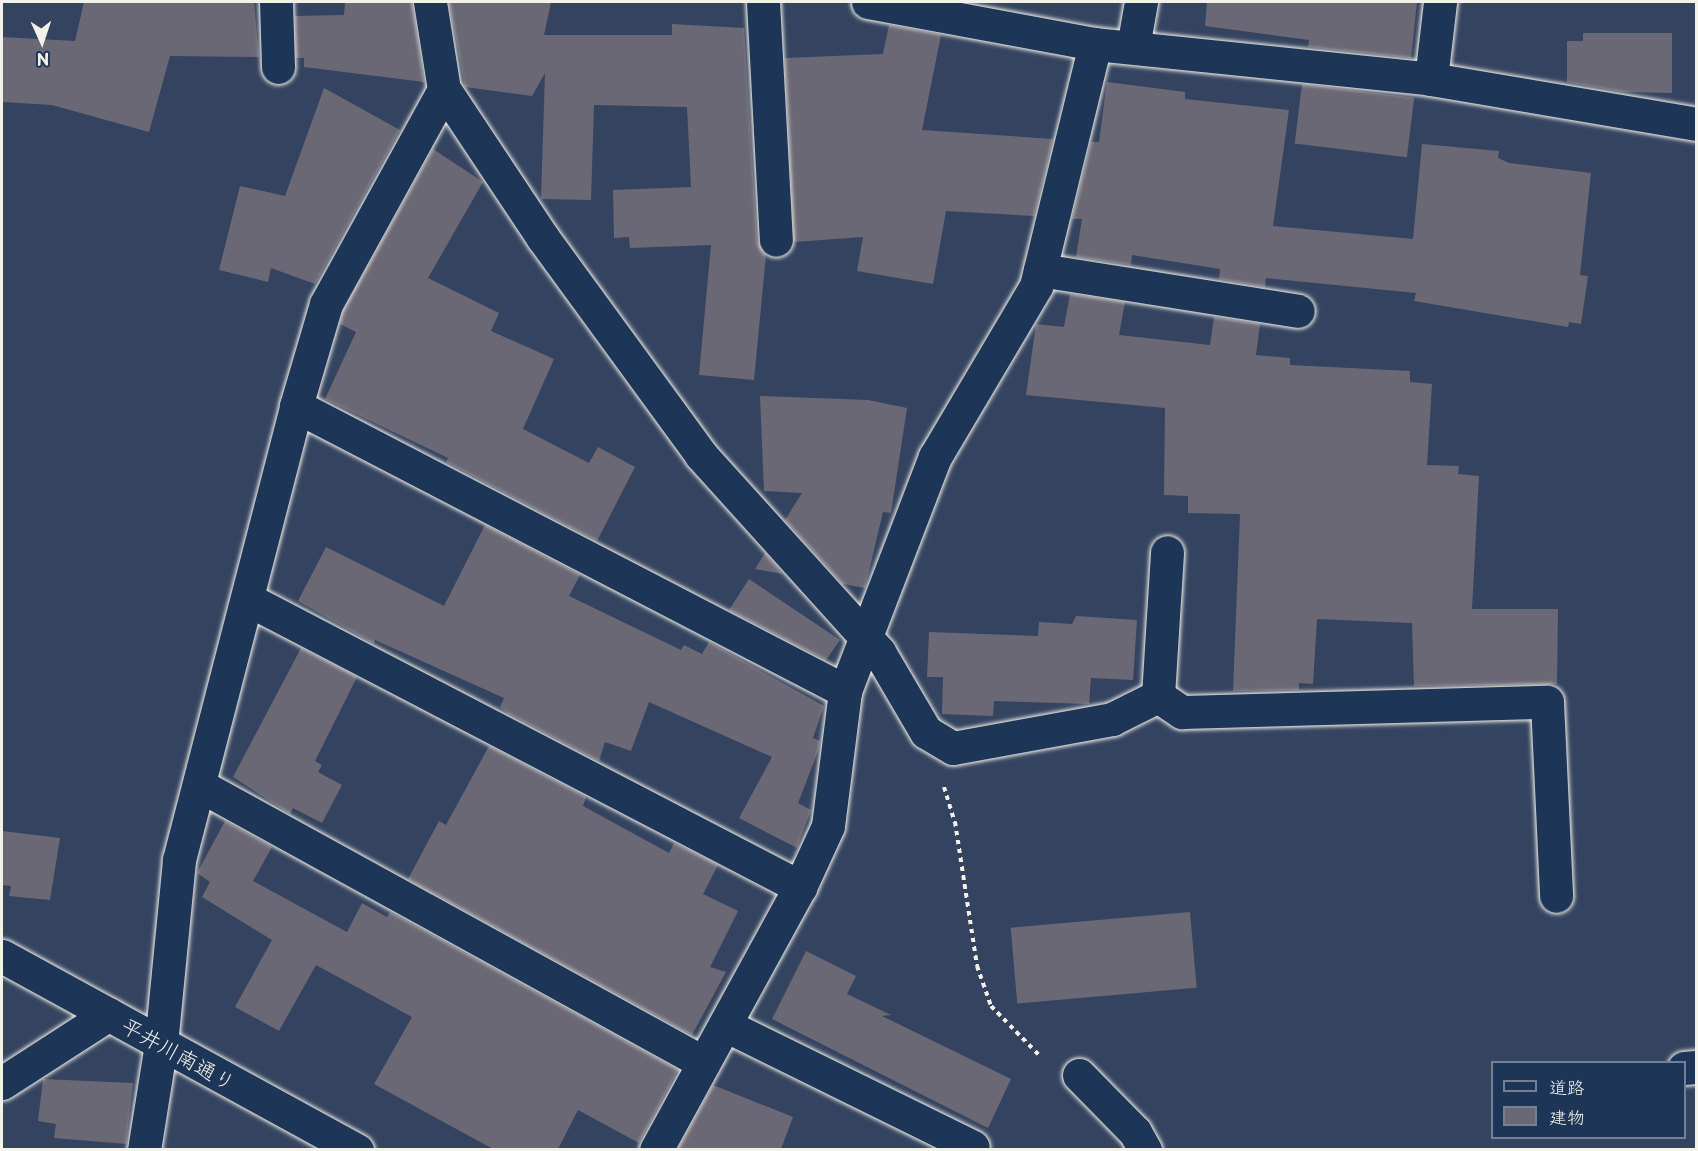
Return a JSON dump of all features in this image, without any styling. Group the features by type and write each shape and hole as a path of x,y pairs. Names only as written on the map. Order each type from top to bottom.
{"street":[{"path":"276,2 278,67"},
{"path":"430,2 444,89 543,238 702,455 864,636 926,732 952,748 1112,719 1158,696"},
{"path":"763,2 776,240"},
{"path":"1133,47 1141,2"},
{"path":"1431,79 1440,2"},
{"path":"881,3 1095,44 1431,79 1696,124"},
{"path":"656,1149 801,887 828,826 845,691 864,636 935,458 1036,286 1095,44"},
{"path":"144,1149 161,1044 179,860 296,406 326,304 444,89"},
{"path":"1040,270 1298,311"},
{"path":"296,406 845,691"},
{"path":"1158,696 1167,552"},
{"path":"247,599 801,887"},
{"path":"1158,696 1182,712 1547,702 1556,896"},
{"path":"199,785 704,1063"},
{"name":"平井川南通り","path":"2,956 357,1149"},
{"path":"2,1083 109,1014"},
{"path":"725,1025 973,1147"},
{"path":"1079,1075 1135,1132 1145,1149"}],"path":[{"path":"926,732 955,822 977,966 991,1006 1057,1073 1079,1075"}],"building":[{"path":"84,2 254,2 259,57 170,56 149,132 52,105 2,102 2,37 75,41"},
{"path":"345,2 412,2 424,82 304,67 304,58 296,58 295,16 344,15"},
{"path":"449,2 551,2 544,35 672,35 672,24 744,28 757,241 766,255 754,380 699,375 711,245 630,248 629,237 614,238 613,190 691,187 687,107 594,105 591,200 541,199 545,73 532,96 465,87"},
{"path":"1207,2 1417,2 1411,58 1308,47 1309,40 1205,26"},
{"path":"889,25 941,35 922,130 1053,139 1034,216 946,211 933,284 857,271 863,237 794,242 785,58 883,54"},
{"path":"1583,33 1672,33 1672,93 1622,92 1567,82 1567,41 1583,41"},
{"path":"1107,82 1185,92 1185,99 1289,110 1273,226 1413,239 1422,144 1499,151 1498,158 1509,163 1591,173 1580,275 1588,276 1581,324 1569,322 1568,327 1414,301 1416,293 1266,278 1265,287 1219,279 1220,269 1132,255 1131,265 1076,257 1082,219 1072,219 1091,142 1099,142"},
{"path":"1302,84 1414,98 1407,157 1295,144"},
{"path":"324,88 400,130 315,284 271,268 268,282 219,270 240,186 285,196"},
{"path":"433,149 483,182 428,278 499,313 491,331 554,359 523,429 589,463 598,447 635,467 597,541 446,462 448,458 325,399 356,332 340,324 343,311"},
{"path":"1070,294 1125,302 1119,335 1210,345 1214,317 1260,324 1256,355 1290,358 1290,365 1410,371 1410,382 1432,384 1427,465 1459,466 1458,474 1479,476 1472,609 1558,609 1557,684 1414,686 1412,623 1317,619 1313,684 1299,683 1299,690 1233,691 1240,514 1188,513 1188,496 1164,495 1165,408 1026,395 1036,324 1064,327"},
{"path":"760,396 868,400 907,408 891,513 883,512 865,588 843,584 785,520 802,493 764,491"},
{"path":"485,525 580,575 569,596 681,650 684,645 702,654 709,642 824,706 813,738 820,741 819,749 798,803 811,810 797,848 739,818 772,757 649,702 631,751 605,742 599,761 507,713 500,707 504,698 375,640 374,644 298,601 326,547 444,606"},
{"path":"765,553 783,574 755,569"},
{"path":"749,579 840,640 826,660 729,610"},
{"path":"1076,616 1137,620 1133,680 1091,678 1089,704 994,701 993,716 942,714 943,677 927,677 929,632 1038,636 1039,622 1072,624"},
{"path":"301,648 357,677 315,761 322,765 318,772 342,785 322,823 293,808 290,814 233,777"},
{"path":"489,746 586,797 583,806 669,853 674,843 718,865 703,894 738,911 710,967 726,972 692,1035 408,879 439,821 446,825"},
{"path":"225,821 272,847 253,881 347,932 362,903 387,917 390,912 678,1070 639,1143 578,1110 558,1149 493,1149 374,1084 412,1017 316,965 279,1031 235,1007 272,940 202,897 210,882 197,873"},
{"path":"2,831 60,838 50,900 9,896 11,886 2,885"},
{"path":"1190,912 1197,988 1017,1003 1011,928"},
{"path":"806,951 856,976 847,994 891,1015 882,1016 1011,1079 988,1128 772,1019"},
{"path":"43,1079 133,1083 126,1144 54,1138 56,1124 38,1121"},
{"path":"713,1085 793,1117 781,1149 678,1149"}]}
